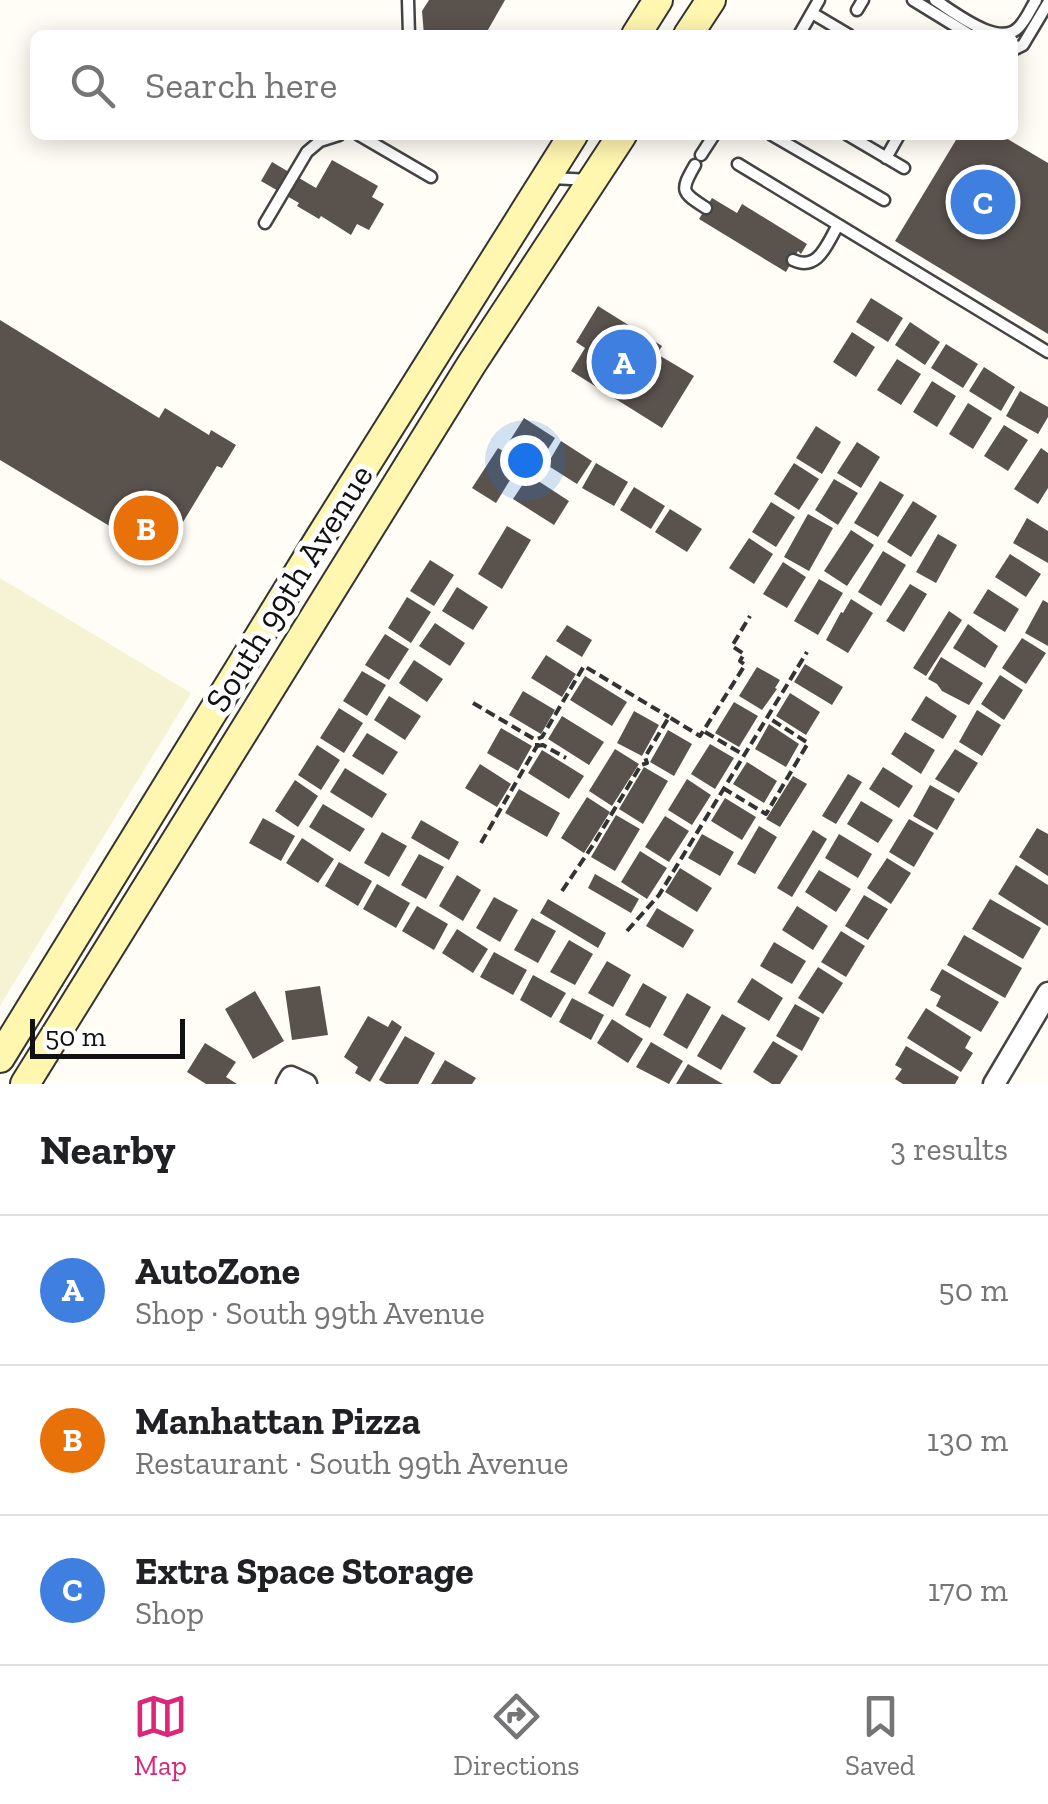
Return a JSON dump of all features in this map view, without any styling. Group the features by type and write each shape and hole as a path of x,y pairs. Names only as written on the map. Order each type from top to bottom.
{"main road":[{"path":"639,30 658,0"},
{"path":"691,30 711,0"},
{"name":"South 99th Avenue","path":"0,1058 570,140"},
{"name":"South 99th Avenue","path":"25,1084 471,365 619,140"},
{"path":"368,460 399,482"}],"street":[{"path":"994,1084 1048,993"}],"lane":[{"path":"408,0 409,30"},
{"path":"802,30 820,0"},
{"path":"914,0 962,30"},
{"path":"935,0 987,30"},
{"path":"1018,30 1036,0"},
{"path":"1018,48 1048,2"},
{"path":"812,13 841,30"},
{"path":"265,224 306,152 323,140"},
{"path":"368,140 431,176"},
{"path":"706,208 684,192 684,186 711,140"},
{"path":"781,140 884,200"},
{"path":"856,140 904,168"},
{"path":"886,158 896,140"},
{"path":"738,164 1048,352"},
{"path":"546,178 592,180"},
{"path":"792,260 812,263 838,225"}],"path":[{"path":"473,703 534,739 542,737 584,666 700,736 745,666 740,661 744,654 732,646 750,616"},
{"path":"628,931 659,894 806,652"},
{"path":"562,892 641,765 647,763 645,757 669,717"},
{"path":"724,788 766,814 808,743 767,717"},
{"path":"703,731 744,755"},
{"path":"481,842 537,746 537,738"},
{"path":"537,746 543,745 566,758"}],"shaded area":[{"path":"0,578 191,693 0,1006"}],"building":[{"path":"429,0 505,0 488,30 424,30 422,11"},
{"path":"956,140 1009,140 1048,163 1048,334 895,241"},
{"path":"332,160 378,186 372,197 384,204 369,230 357,224 351,235 261,181 272,162 316,188"},
{"path":"712,198 737,213 742,204 807,244 786,272 699,219"},
{"path":"871,298 903,318 888,342 856,322"},
{"path":"598,306 662,346 657,354 694,376 662,428 571,371 585,348 576,342"},
{"path":"0,320 159,418 165,408 209,435 211,430 236,445 222,468 217,466 163,555 157,551 152,560 142,554 146,548 0,460"},
{"path":"910,322 940,342 925,365 895,345"},
{"path":"852,332 875,347 856,377 833,362"},
{"path":"946,344 978,364 963,388 931,368"},
{"path":"897,359 921,374 901,405 877,390"},
{"path":"984,367 1015,387 1001,411 969,391"},
{"path":"932,381 956,396 937,427 913,412"},
{"path":"1020,391 1048,407 1048,417 1038,434 1006,416"},
{"path":"968,403 992,418 973,449 949,434"},
{"path":"524,418 555,438 540,462 509,442"},
{"path":"1004,425 1028,440 1008,471 984,456"},
{"path":"816,426 841,442 822,474 796,458"},
{"path":"561,441 592,461 577,484 547,465"},
{"path":"857,442 880,457 861,488 837,473"},
{"path":"498,448 521,462 496,503 472,488"},
{"path":"1041,448 1048,453 1048,488 1038,504 1014,489"},
{"path":"596,463 628,482 614,506 582,488"},
{"path":"794,463 819,479 799,510 774,494"},
{"path":"529,475 569,501 554,525 513,499"},
{"path":"834,479 858,493 838,525 815,510"},
{"path":"880,481 904,495 878,537 854,523"},
{"path":"634,487 665,506 651,529 620,510"},
{"path":"913,501 937,516 911,557 887,542"},
{"path":"771,502 795,517 776,547 752,532"},
{"path":"670,509 702,529 687,552 655,532"},
{"path":"808,514 833,528 809,571 784,557"},
{"path":"1027,518 1048,531 1048,563 1013,543"},
{"path":"507,526 531,540 502,589 478,574"},
{"path":"851,530 874,545 847,586 824,571"},
{"path":"938,534 957,545 936,583 916,572"},
{"path":"749,538 773,554 754,584 729,568"},
{"path":"883,551 906,565 881,606 858,592"},
{"path":"1010,554 1041,574 1026,597 995,577"},
{"path":"430,560 454,575 434,606 410,591"},
{"path":"783,562 806,577 787,608 763,594"},
{"path":"819,579 843,593 818,635 794,621"},
{"path":"910,584 927,594 904,632 886,621"},
{"path":"457,587 488,607 473,630 442,611"},
{"path":"988,589 1019,609 1005,632 973,613"},
{"path":"407,597 431,612 411,643 388,628"},
{"path":"851,599 873,613 848,653 826,640"},
{"path":"1043,600 1048,603 1048,646 1025,633"},
{"path":"949,611 962,620 926,676 913,668"},
{"path":"435,623 465,643 450,666 419,646"},
{"path":"968,624 998,646 985,668 953,648"},
{"path":"567,625 592,640 582,657 556,641"},
{"path":"385,634 409,649 389,680 365,665"},
{"path":"1022,638 1046,653 1026,684 1002,668"},
{"path":"546,655 576,674 562,697 531,678"},
{"path":"941,657 983,683 969,705 928,679"},
{"path":"414,660 443,679 427,702 399,683"},
{"path":"805,664 843,687 832,705 794,682"},
{"path":"757,667 780,680 762,710 739,696"},
{"path":"362,671 386,685 367,716 343,701"},
{"path":"1000,675 1023,690 1004,720 981,704"},
{"path":"585,676 627,702 612,726 570,700"},
{"path":"523,691 555,710 541,734 509,715"},
{"path":"790,693 820,712 806,735 776,716"},
{"path":"389,696 421,716 405,740 374,720"},
{"path":"926,696 957,716 943,739 911,720"},
{"path":"734,702 758,716 739,747 715,733"},
{"path":"339,708 363,723 344,753 320,738"},
{"path":"977,710 1001,725 982,756 959,742"},
{"path":"634,711 659,725 642,756 617,743"},
{"path":"562,716 604,742 589,765 548,739"},
{"path":"769,724 799,744 786,767 755,749"},
{"path":"501,728 532,746 518,771 487,753"},
{"path":"668,730 692,744 674,776 650,762"},
{"path":"905,732 935,750 921,774 891,754"},
{"path":"367,733 398,752 383,775 352,756"},
{"path":"710,744 734,758 715,789 691,774"},
{"path":"317,745 340,760 321,790 298,775"},
{"path":"615,749 639,764 612,806 589,791"},
{"path":"955,749 978,763 959,793 935,779"},
{"path":"542,750 584,776 569,799 528,773"},
{"path":"747,762 777,781 764,803 733,784"},
{"path":"480,764 511,784 497,807 465,788"},
{"path":"644,767 668,781 643,824 619,809"},
{"path":"883,767 913,786 899,808 869,789"},
{"path":"345,768 387,794 372,818 330,792"},
{"path":"848,774 862,782 836,824 822,816"},
{"path":"793,776 807,784 780,827 766,819"},
{"path":"687,779 711,795 692,825 668,810"},
{"path":"295,780 318,796 298,827 275,811"},
{"path":"930,785 955,799 937,830 913,816"},
{"path":"519,789 560,813 547,837 505,813"},
{"path":"587,797 610,812 584,853 561,838"},
{"path":"725,798 756,817 742,840 711,821"},
{"path":"861,801 893,820 878,843 847,824"},
{"path":"323,804 365,829 350,852 309,827"},
{"path":"616,815 640,829 615,871 591,857"},
{"path":"665,816 689,831 669,862 645,847"},
{"path":"263,818 295,836 281,861 249,843"},
{"path":"909,819 934,833 914,867 889,852"},
{"path":"421,820 459,842 449,860 411,838"},
{"path":"759,826 777,837 755,874 737,864"},
{"path":"1037,828 1048,834 1048,876 1019,857"},
{"path":"813,830 827,839 792,897 777,888"},
{"path":"382,832 407,846 389,877 364,863"},
{"path":"702,834 734,852 720,876 688,858"},
{"path":"839,834 872,854 858,878 825,858"},
{"path":"302,838 334,859 318,883 286,863"},
{"path":"640,851 667,868 647,899 621,882"},
{"path":"419,854 444,867 426,899 401,885"},
{"path":"887,858 911,873 891,904 867,888"},
{"path":"339,862 372,881 358,906 325,886"},
{"path":"1016,865 1048,885 1048,926 998,894"},
{"path":"680,868 712,888 697,912 665,892"},
{"path":"819,870 851,889 836,912 805,892"},
{"path":"595,874 639,899 631,913 588,888"},
{"path":"457,875 481,890 463,921 439,906"},
{"path":"377,884 410,903 396,928 363,909"},
{"path":"864,895 888,909 868,940 845,926"},
{"path":"494,897 518,910 500,942 476,928"},
{"path":"548,899 606,933 598,948 540,913"},
{"path":"990,899 1041,928 1023,959 972,929"},
{"path":"417,906 448,924 434,950 402,931"},
{"path":"797,906 828,926 813,950 782,930"},
{"path":"657,908 694,930 683,948 646,926"},
{"path":"532,918 556,931 538,963 514,950"},
{"path":"457,929 488,949 473,973 442,953"},
{"path":"841,931 865,946 846,977 821,962"},
{"path":"964,935 1022,968 1005,998 947,965"},
{"path":"569,940 593,954 575,985 550,972"},
{"path":"774,942 806,961 792,984 760,966"},
{"path":"494,952 527,970 513,995 480,977"},
{"path":"607,961 631,975 613,1007 588,993"},
{"path":"818,967 843,983 823,1014 798,998"},
{"path":"942,969 999,1002 981,1032 936,1006 941,996 930,990"},
{"path":"533,975 566,993 551,1018 520,1000"},
{"path":"752,978 783,998 769,1021 737,1002"},
{"path":"643,983 667,997 650,1028 625,1015"},
{"path":"320,986 328,1035 292,1040 285,991"},
{"path":"255,991 284,1041 253,1059 225,1009"},
{"path":"687,993 711,1007 687,1049 663,1035"},
{"path":"572,998 604,1015 591,1040 559,1022"},
{"path":"795,1004 820,1018 802,1051 776,1036"},
{"path":"926,1008 971,1037 965,1048 973,1053 961,1072 907,1038"},
{"path":"722,1014 746,1028 721,1070 697,1056"},
{"path":"368,1016 388,1027 392,1020 402,1027 370,1082 355,1073 358,1067 344,1057"},
{"path":"612,1019 643,1039 628,1063 597,1043"},
{"path":"405,1036 435,1053 418,1084 386,1084 379,1080"},
{"path":"773,1041 798,1056 780,1084 772,1084 753,1072"},
{"path":"651,1042 683,1061 669,1084 636,1067"},
{"path":"205,1043 236,1062 226,1077 237,1084 206,1084 187,1072"},
{"path":"906,1046 959,1077 955,1084 903,1084 895,1079 902,1069 895,1065"},
{"path":"445,1060 476,1078 472,1084 431,1084"},
{"path":"688,1064 723,1084 676,1084"}],"place":[{"name":"Extra Space Storage","path":"983,202"},
{"name":"AutoZone","path":"624,362"},
{"name":"Manhattan Pizza","path":"146,528"}]}
